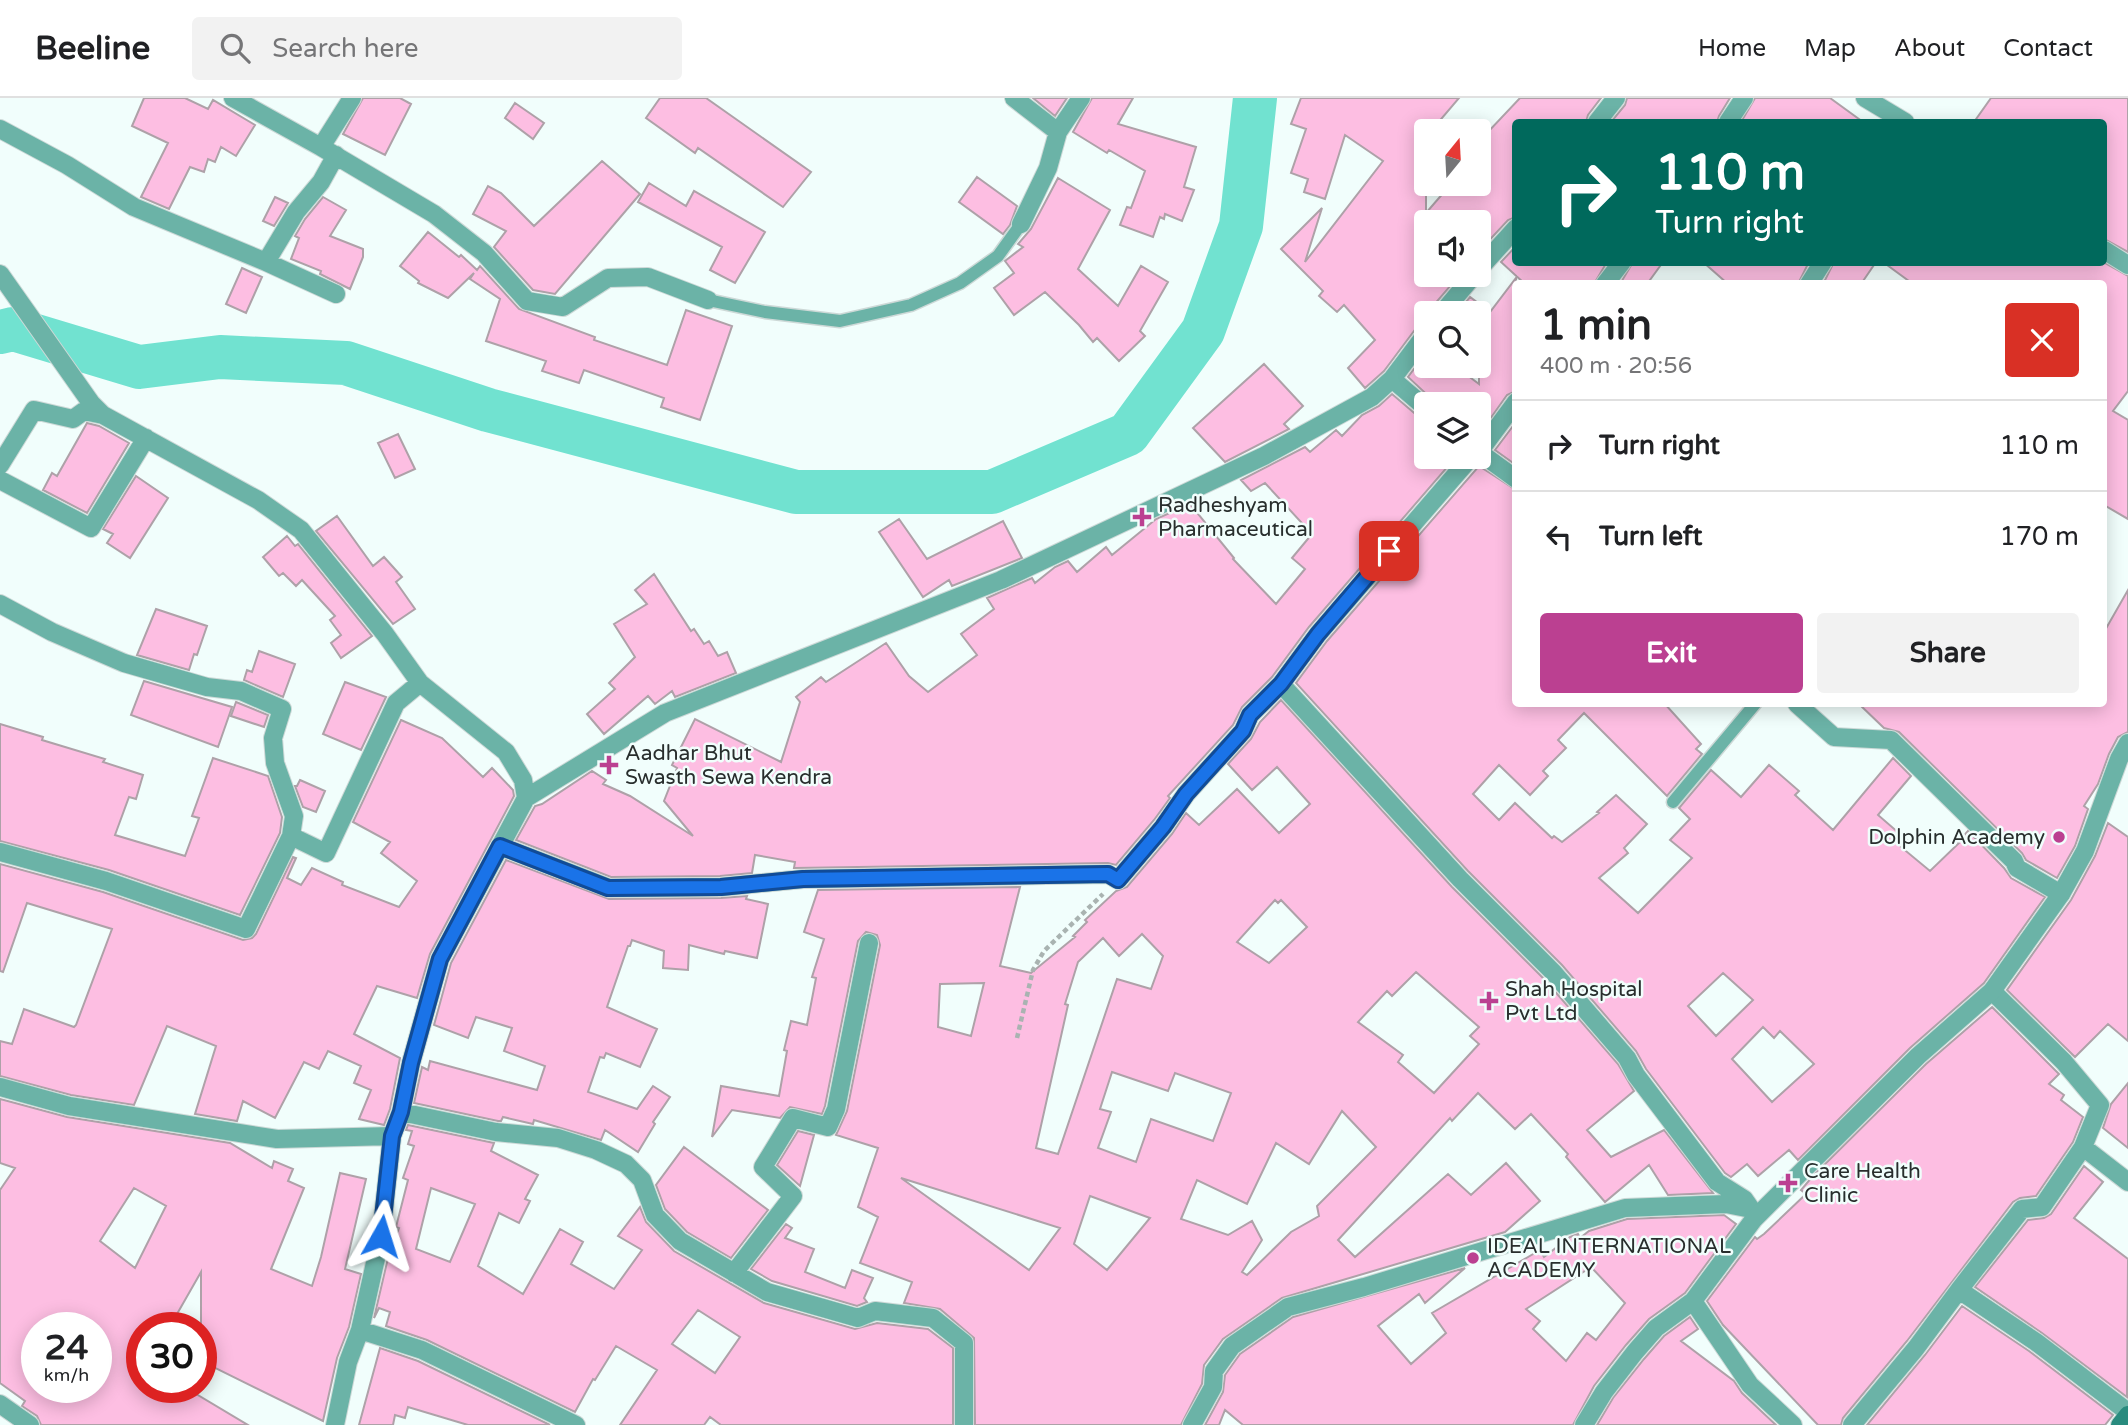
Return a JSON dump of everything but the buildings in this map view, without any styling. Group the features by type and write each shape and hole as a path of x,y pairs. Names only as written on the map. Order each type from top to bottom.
{"main road":[{"path":"2120,1425 2128,1413"}],"street":[{"path":"233,98 434,214 484,253 527,301 563,307 608,278 648,277 708,300"},
{"path":"266,262 296,212 321,182 328,151 352,98"},
{"path":"1014,98 1058,132"},
{"path":"1021,224 1048,168 1058,132 1081,98"},
{"path":"1599,119 1616,98"},
{"path":"1730,119 1744,98"},
{"path":"1866,98 1900,119"},
{"path":"0,129 67,165 134,207 336,294"},
{"path":"1491,256 1512,232"},
{"path":"2107,252 2128,265"},
{"path":"1608,280 1619,266"},
{"path":"3,278 97,409 258,500 301,530 385,634 420,683 506,752 523,780 526,798"},
{"path":"1452,301 1464,287"},
{"path":"335,1425 348,1362 360,1330 381,1236 392,1136 401,1112 411,1063 440,959 526,798 665,713 1001,580 1264,456 1372,397 1392,379 1414,350"},
{"path":"1392,379 1414,398"},
{"path":"1491,436 1512,407"},
{"path":"0,465 34,410 73,419 84,411 97,409"},
{"path":"0,480 90,528 146,438"},
{"path":"1491,461 1512,476"},
{"path":"500,846 608,888 721,887 803,879 1108,874 1118,880 1163,827 1186,794 1243,731 1250,715 1281,684 1318,634 1461,469"},
{"path":"0,604 52,632 124,663 207,687 241,691 282,709 273,738 275,762 294,816 291,836 246,929 106,881 0,852"},
{"path":"291,836 326,853 396,704 420,683"},
{"path":"1281,684 1460,879 1553,972 1627,1058 1636,1075 1717,1182 1744,1199 1753,1214"},
{"path":"1800,707 1834,737 1891,740 2014,861 2017,868 2062,894"},
{"path":"1584,1425 1604,1392 1656,1328 1693,1301 1753,1214 1918,1056 1992,991 2062,894 2085,851 2119,759 2128,743"},
{"path":"734,1273 793,1196 762,1167 793,1118 828,1127 836,1110 869,943"},
{"path":"1852,1425 1916,1348 2022,1209 2042,1207 2083,1147 2100,1105 2064,1062 1992,991"},
{"path":"0,1087 69,1105 277,1139 392,1136"},
{"path":"401,1112 496,1132 558,1138 596,1150 626,1164 642,1180 655,1215 680,1241 767,1292 858,1318 875,1311 933,1318 964,1343 964,1425"},
{"path":"2083,1147 2128,1182"},
{"path":"1192,1425 1213,1387 1214,1371 1232,1346 1288,1307 1364,1287 1625,1208 1726,1204 1753,1214"},
{"path":"1959,1290 2036,1342 2128,1413"},
{"path":"1693,1301 1750,1385 1793,1425"},
{"path":"360,1330 422,1350 576,1425"},
{"path":"0,1404 30,1425"}],"lane":[{"path":"708,300 765,312 840,321 911,305 960,283 998,256 1021,224"},
{"path":"1673,802 1752,707"}],"path":[{"path":"1017,1038 1033,971 1044,951 1118,880"}],"waterway":[{"path":"0,332 13,329 139,367 220,357 346,363 488,410 796,492 992,492 1128,434 1203,331 1241,226 1255,98"}],"place":[{"name":"Radheshyam Pharmaceutical","path":"1142,517"},
{"name":"Aadhar Bhut Swasth Sewa Kendra","path":"609,765"},
{"name":"Dolphin Academy","path":"2059,837"},
{"name":"Shah Hospital Pvt Ltd","path":"1489,1001"},
{"name":"Care Health Clinic","path":"1788,1183"},
{"name":"IDEAL INTERNATIONAL ACADEMY","path":"1473,1258"}],"route":[{"path":"381,1236 392,1136 401,1112 411,1063 440,959 500,846 608,888 721,887 803,879 1108,874 1118,880 1163,827 1186,794 1243,731 1250,715 1281,684 1318,634 1389,551"}]}
